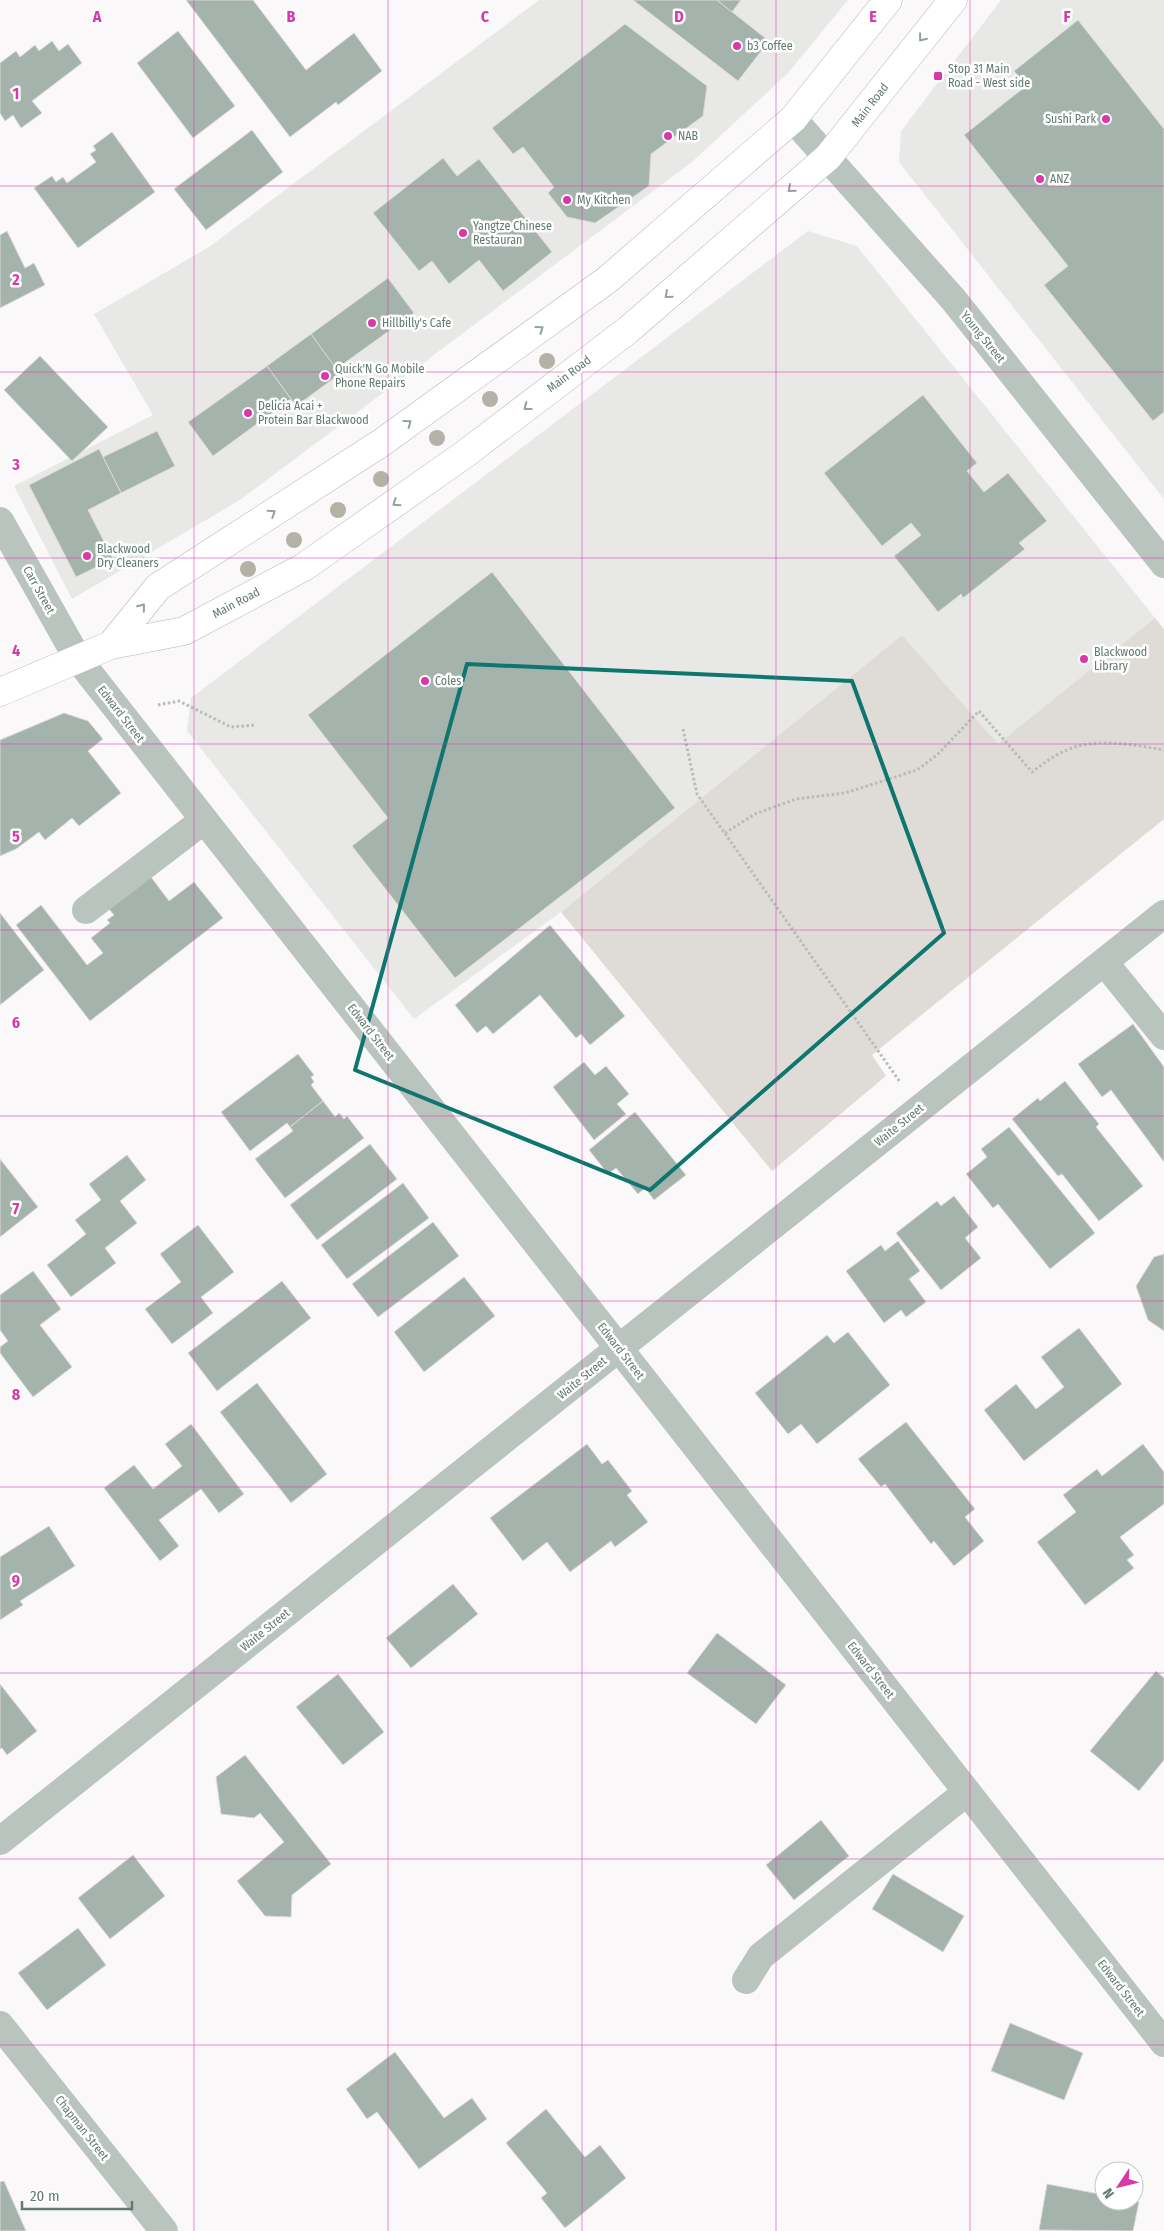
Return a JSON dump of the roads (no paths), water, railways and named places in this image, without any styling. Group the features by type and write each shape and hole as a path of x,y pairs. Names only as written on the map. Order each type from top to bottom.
{"main road":[{"name":"Main Road","path":"111,645 158,587 381,443 607,280 793,119 888,0"},
{"name":"Main Road","path":"0,692 111,645 184,630 304,567 465,454 628,330 828,157 952,0"}],"street":[{"name":"Young Street","path":"793,119 953,299 1164,564"},
{"name":"Carr Street","path":"0,521 78,660"},
{"name":"Edward Street","path":"78,660 1164,2043"},
{"path":"86,910 204,820"},
{"name":"Waite Street","path":"0,1841 1164,914"},
{"path":"1104,962 1164,1036"},
{"path":"746,1980 761,1956 967,1792"},
{"name":"Chapman Street","path":"0,2025 164,2231"}],"place":[{"name":"b3 Coffee","path":"737,46"},
{"name":"Stop 31 Main Road - West side","path":"938,76"},
{"name":"Sushi Park","path":"1106,119"},
{"name":"NAB","path":"668,136"},
{"name":"ANZ","path":"1040,179"},
{"name":"My Kitchen","path":"567,200"},
{"name":"Yangtze Chinese Restauran","path":"463,233"},
{"name":"Hillbilly's Cafe","path":"372,323"},
{"name":"Quick'N Go Mobile Phone Repairs","path":"325,376"},
{"name":"Delicia Acai + Protein Bar Blackwood","path":"248,413"},
{"name":"Blackwood Dry Cleaners","path":"87,556"},
{"name":"Blackwood Library","path":"1084,659"},
{"name":"Coles","path":"425,681"}]}
